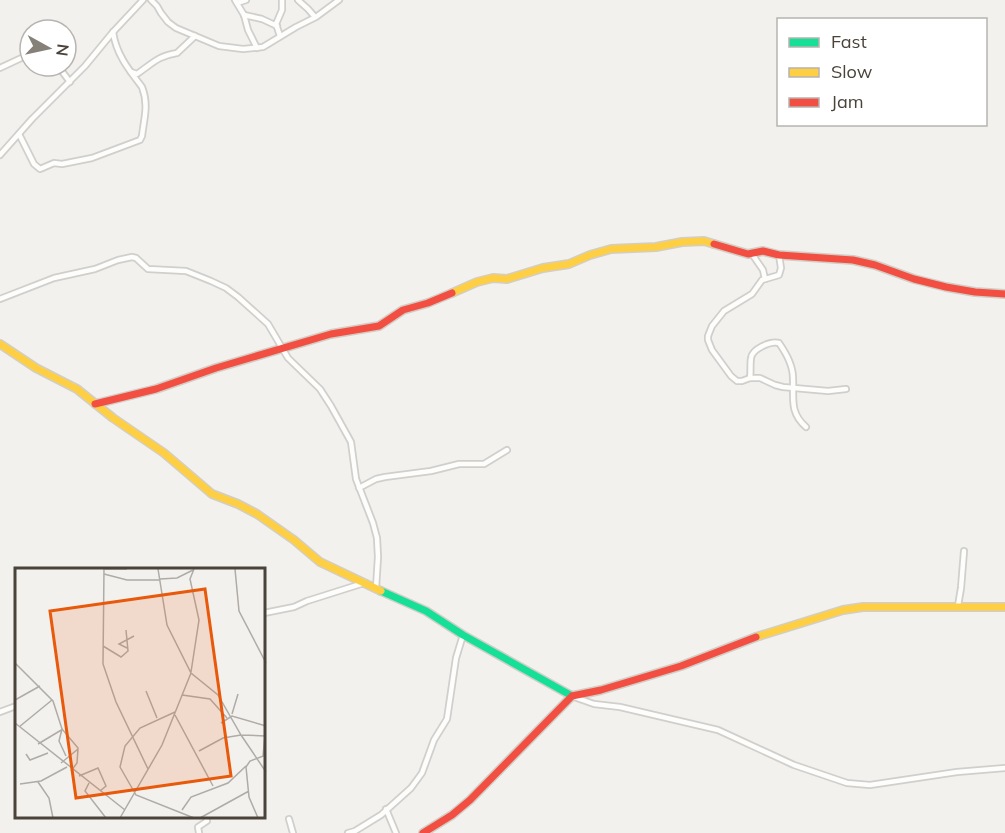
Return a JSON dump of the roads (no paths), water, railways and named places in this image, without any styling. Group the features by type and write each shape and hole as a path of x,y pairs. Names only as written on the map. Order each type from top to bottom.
{"street":[{"path":"0,155 32,118 70,82 143,0"},
{"path":"151,0 171,26 223,46 243,49 263,47 315,17 339,0"},
{"path":"246,0 236,2 244,15 257,48"},
{"path":"280,36 277,22 282,10 282,0"},
{"path":"297,0 315,17"},
{"path":"244,15 262,19 277,26"},
{"path":"19,134 34,164 40,169 54,163 62,164 92,158 140,140 146,106 143,90 121,59 114,42 113,32"},
{"path":"131,72 137,74 154,61 177,53 195,36"},
{"path":"0,68 18,60"},
{"path":"67,78 70,82"},
{"path":"96,404 156,389 216,368 331,334 379,326 403,310 428,303 466,285 493,278 507,279 552,266 569,264 602,251 656,247 693,241 752,254 763,251 779,255 853,260 946,287 1005,294"},
{"path":"752,254 763,270 765,279"},
{"path":"779,255 781,268 778,275 765,279 752,294 724,311 716,320 708,336 712,350 733,379 740,381 763,378 775,385 811,390 846,389"},
{"path":"0,299 54,278 95,269 132,257 148,269 186,271 226,288 246,303 268,324 296,367 320,389 351,442 356,479 373,523 376,538 378,557 376,588"},
{"path":"750,378 752,353 766,344 779,343 788,358 793,376 792,400 796,416 806,427"},
{"path":"0,344 36,368 77,389 164,453 212,494 257,514 320,562 426,611 463,635 572,696 594,704 620,707 718,730 794,765 847,783 879,784 1005,768"},
{"path":"359,488 376,479 386,477 431,471 459,464 484,464 507,450"},
{"path":"958,606 964,551"},
{"path":"266,613 294,607 364,583"},
{"path":"423,833 452,815 470,800 572,696 601,690 672,668 745,641 843,610 958,606 1005,608"},
{"path":"348,833 376,818 411,788 424,769 434,740 446,722 456,658 463,635"},
{"path":"0,712 15,706"},
{"path":"386,809 396,833"},
{"path":"199,833 198,827 207,821 206,818"},
{"path":"289,819 293,833"}]}
